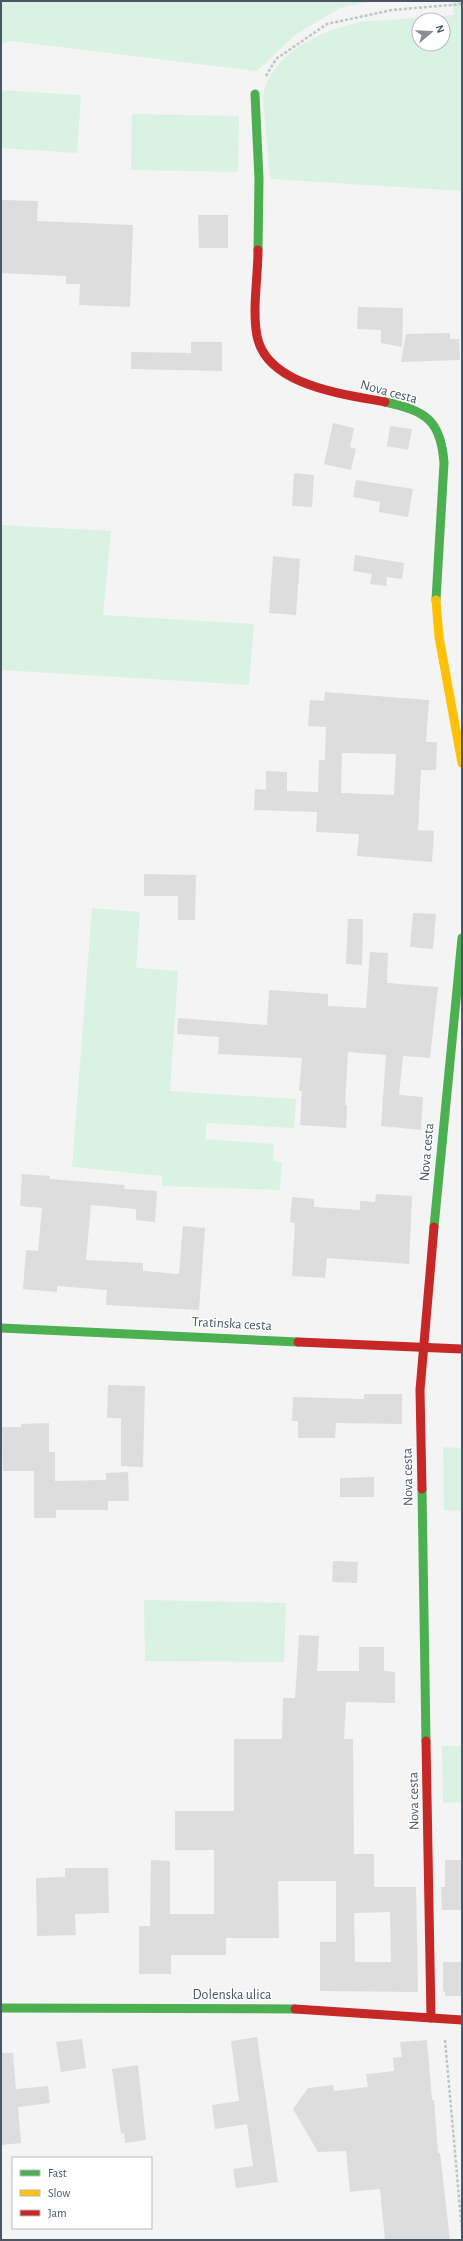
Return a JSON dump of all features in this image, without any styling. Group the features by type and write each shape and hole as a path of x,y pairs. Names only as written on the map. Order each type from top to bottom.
{"street":[{"name":"Nova cesta","path":"255,94 260,161 261,211 255,322 256,337 262,352 273,364 304,384 403,407 422,414 434,423 442,442 444,463 436,607 439,637 462,763"},
{"name":"Nova cesta","path":"431,2018 420,1436 422,1347 462,938"},
{"name":"Tratinska cesta","path":"1,1328 462,1349"},
{"name":"Dolenska ulica","path":"1,2008 271,2008 462,2020"}],"path":[{"path":"255,94 276,59 327,24 392,10 462,4"},
{"path":"443,2018 462,2231"}],"green space":[{"path":"1,1 430,1 369,2 340,8 295,35 257,71 10,41 1,43"},
{"path":"452,1 462,1 462,191 270,179 263,99 267,84 274,70 284,58 311,39 326,32 356,23 411,18 411,52 451,52 451,15 454,15"},
{"path":"1,90 81,95 77,153 1,148"},
{"path":"132,114 239,116 238,172 131,170"},
{"path":"1,525 111,531 103,615 254,624 249,685 1,670"},
{"path":"92,908 140,912 136,968 178,971 170,1091 296,1099 294,1128 207,1123 205,1139 274,1144 273,1161 282,1162 280,1190 162,1186 162,1176 72,1167"},
{"path":"443,1447 462,1448 462,1511 444,1510"},
{"path":"144,1600 286,1603 284,1662 145,1661"},
{"path":"442,1746 462,1746 462,1802 443,1803"}],"building":[{"path":"1,200 38,201 37,221 133,225 130,307 79,305 80,284 66,284 66,276 1,273"},
{"path":"198,215 228,215 228,248 199,248"},
{"path":"358,307 403,308 402,347 381,343 381,330 357,329"},
{"path":"450,333 450,339 459,339 460,360 401,362 406,334"},
{"path":"191,342 222,342 222,371 131,369 131,352 191,353"},
{"path":"333,423 354,428 350,447 356,449 351,470 324,464"},
{"path":"390,426 412,429 408,450 387,446"},
{"path":"294,473 314,475 312,507 292,506"},
{"path":"356,480 413,489 408,517 379,512 380,502 353,497"},
{"path":"355,555 404,563 402,579 387,577 386,586 370,584 372,574 353,571"},
{"path":"273,556 300,559 296,615 269,613"},
{"path":"325,692 429,700 426,742 437,742 436,770 421,770 418,830 434,831 432,862 357,856 359,834 316,832 317,812 254,810 255,789 266,790 266,771 287,772 287,791 318,792 319,760 325,760 326,727 308,726 310,700 324,701","holes":["342,753 396,754 394,795 341,793"]},
{"path":"144,874 196,875 195,920 178,920 178,896 144,896"},
{"path":"413,913 436,914 433,949 410,947"},
{"path":"348,919 363,919 362,965 346,964"},
{"path":"370,952 388,953 387,983 438,987 430,1058 403,1056 399,1095 423,1097 421,1130 381,1126 386,1055 348,1052 345,1105 347,1105 346,1128 300,1125 302,1091 299,1091 302,1058 218,1054 219,1037 177,1034 178,1018 267,1025 269,990 328,994 328,1006 366,1008"},
{"path":"22,1174 50,1176 50,1179 125,1185 124,1189 157,1191 155,1222 136,1220 136,1209 91,1205 86,1260 143,1263 143,1271 179,1274 183,1226 205,1228 199,1310 106,1305 107,1290 57,1286 57,1292 23,1289 26,1250 38,1251 42,1208 20,1206"},
{"path":"376,1194 412,1196 409,1264 327,1258 325,1278 292,1276 295,1223 290,1222 292,1197 314,1199 314,1207 360,1210 360,1201 375,1202"},
{"path":"108,1385 145,1386 143,1467 121,1466 121,1418 107,1418"},
{"path":"364,1394 402,1394 402,1424 336,1423 335,1438 298,1438 298,1421 292,1421 293,1397 364,1399"},
{"path":"49,1423 49,1452 55,1452 55,1481 106,1480 106,1473 128,1472 129,1501 108,1501 108,1510 56,1510 56,1518 34,1518 34,1471 3,1471 2,1427 21,1427 21,1424"},
{"path":"374,1477 374,1497 340,1497 340,1478"},
{"path":"333,1561 358,1562 357,1583 332,1582"},
{"path":"299,1635 319,1636 317,1671 359,1671 359,1647 384,1647 384,1671 395,1672 395,1703 346,1702 344,1739 353,1739 354,1854 374,1854 374,1887 416,1887 418,1992 320,1991 320,1942 336,1942 336,1881 278,1881 279,1938 226,1938 226,1955 171,1955 171,1974 139,1974 139,1926 150,1926 151,1860 170,1861 170,1914 214,1914 214,1850 175,1850 175,1811 234,1811 234,1739 282,1739 283,1698 295,1698","holes":["390,1912 391,1962 355,1962 354,1913"]},
{"path":"445,1860 462,1860 462,1910 442,1910 441,1887 445,1887"},
{"path":"65,1868 108,1868 109,1913 75,1914 76,1935 37,1936 36,1878 65,1877"},
{"path":"443,1962 462,1962 462,1996 445,1996 445,1991 443,1992"},
{"path":"257,2037 278,2182 236,2188 233,2169 253,2166 247,2124 215,2129 212,2105 239,2101 231,2041"},
{"path":"82,2039 86,2068 61,2072 56,2042"},
{"path":"427,2040 438,2153 440,2153 450,2240 385,2240 380,2189 350,2192 346,2151 318,2152 293,2109 308,2088 333,2085 334,2091 368,2087 366,2074 394,2071 393,2058 402,2057 400,2042"},
{"path":"1,2053 13,2053 16,2089 48,2086 50,2103 18,2107 21,2143 1,2145"},
{"path":"138,2065 146,2140 125,2143 124,2133 121,2134 112,2069"}],"traffic: fast":[{"path":"255,94 259,179 258,250"},
{"path":"385,402 411,409 429,420 435,427 442,448 444,463 436,600"},
{"path":"434,1227 462,938"},
{"path":"1,1328 298,1342"},
{"path":"422,1489 426,1741"},
{"path":"1,2008 295,2009"}],"traffic: slow":[{"path":"436,600 439,637 462,763"}],"traffic: jam":[{"path":"258,250 255,315 257,336 264,353 275,366 291,377 309,385 329,391 385,402"},
{"path":"422,1489 420,1390 434,1227"},
{"path":"298,1342 462,1349"},
{"path":"426,1741 431,2018"},
{"path":"295,2009 462,2020"}]}
